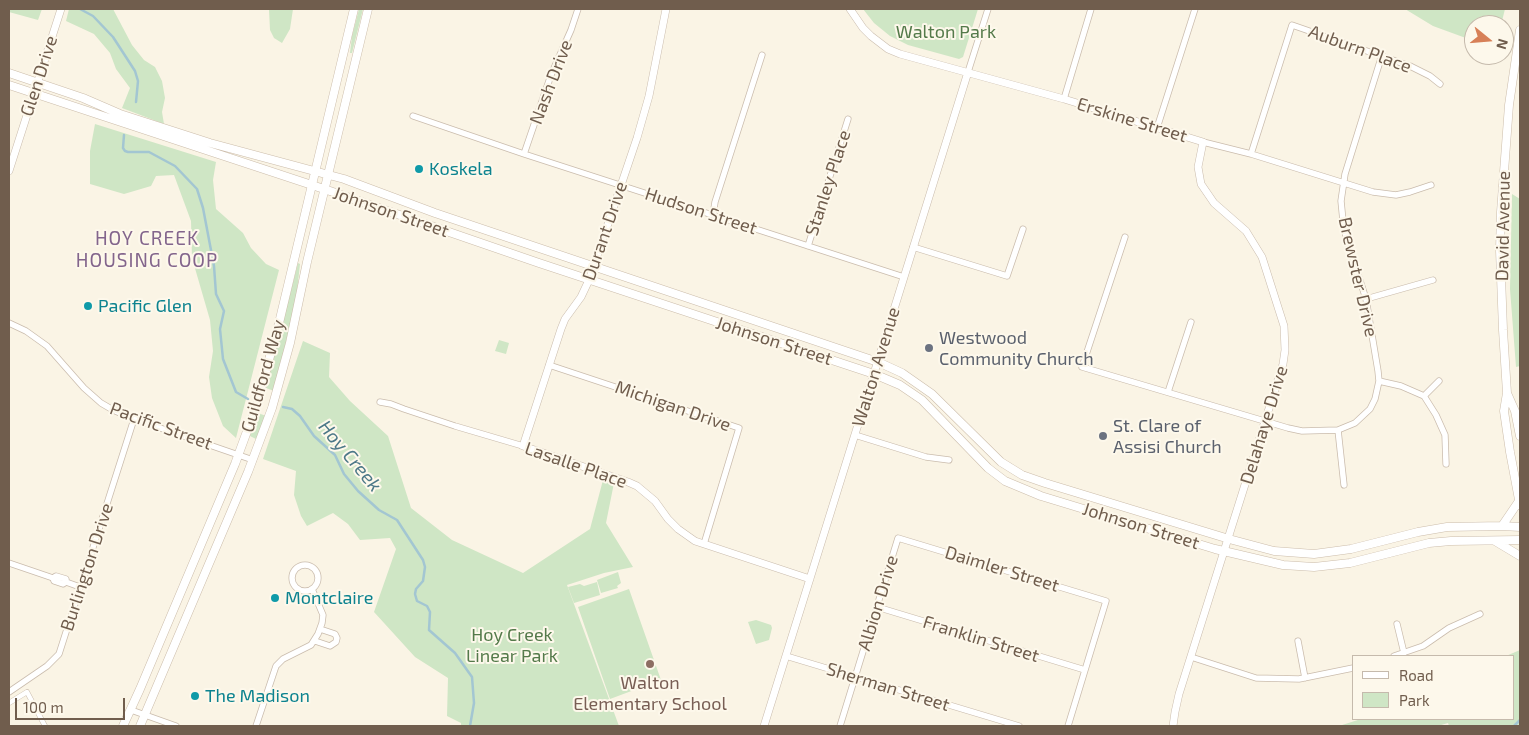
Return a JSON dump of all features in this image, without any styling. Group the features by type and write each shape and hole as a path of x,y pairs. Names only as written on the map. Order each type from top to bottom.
{"main road":[{"name":"Guildford Way","path":"123,726 239,454 257,404 316,171 354,9"},
{"name":"Guildford Way","path":"140,726 253,460 272,408 285,363 368,9"},
{"name":"David Avenue","path":"1520,30 1509,105 1501,212 1501,288 1507,393 1504,411 1520,503"},
{"name":"Johnson Street","path":"9,73 83,98 120,114 210,144 316,171 878,362 902,373 932,394 1001,462 1022,475 1229,539 1274,551 1314,554 1351,549 1441,528 1520,527"},
{"name":"Johnson Street","path":"9,85 874,374 900,385 922,400 988,468 1005,481 1041,496 1225,552 1283,566 1314,567 1350,563 1429,543 1520,540"},
{"name":"David Avenue","path":"1507,393 1516,411 1520,436"},
{"path":"1502,526 1520,503"},
{"path":"1493,540 1520,556"}],"street":[{"name":"Glen Drive","path":"9,171 60,9"},
{"name":"Nash Drive","path":"524,154 551,75 578,9"},
{"name":"Durant Drive","path":"523,446 565,319 581,296 589,280 621,186 649,96 666,9"},
{"name":"Erskine Street","path":"850,9 863,28 878,42 888,49 912,58 1064,99 1373,192 1396,194 1410,192 1431,185"},
{"name":"Walton Avenue","path":"764,726 988,9"},
{"path":"1064,99 1091,9"},
{"path":"1157,128 1195,9"},
{"name":"Auburn Place","path":"1250,154 1292,25 1410,66 1430,76 1440,84"},
{"path":"713,216 715,200 762,55"},
{"name":"Brewster Drive","path":"1125,237 1082,367 1302,431 1338,430 1355,424 1366,413 1375,399 1379,381 1366,299 1342,220 1341,201 1343,183 1382,55"},
{"name":"Hudson Street","path":"413,116 621,186 904,277"},
{"name":"Stanley Place","path":"808,246 848,119"},
{"name":"Delahaye Drive","path":"1174,726 1176,705 1266,422 1283,364 1285,350 1284,326 1258,247 1246,231 1214,204 1201,184 1198,167 1203,142"},
{"path":"913,247 1007,276 1023,229"},
{"path":"1366,299 1433,280"},
{"path":"1168,392 1192,322"},
{"name":"Pacific Street","path":"9,323 26,331 47,346 82,386 100,403 116,412 134,420 253,460"},
{"name":"Michigan Drive","path":"549,365 739,428 704,544"},
{"path":"1379,381 1401,386 1424,396 1436,414 1445,435 1446,464"},
{"path":"1424,396 1439,381"},
{"name":"Lasalle Place","path":"380,402 523,446 633,484 655,501 668,519 694,541 810,579"},
{"name":"Burlington Drive","path":"9,692 48,666 61,649 134,420"},
{"path":"1338,430 1344,485"},
{"path":"855,435 926,457 949,460"},
{"name":"Daimler Street","path":"898,538 1106,601 1085,670"},
{"name":"Albion Drive","path":"840,726 898,538"},
{"path":"9,563 53,578 54,581 80,586"},
{"path":"300,566 310,566 317,572 317,582 312,589 301,590 293,584 292,574 300,566"},
{"path":"256,726 276,666 315,641 320,629 323,615 312,589"},
{"name":"Franklin Street","path":"877,607 1085,670"},
{"path":"1397,655 1423,646 1455,624 1480,614"},
{"path":"1397,624 1404,653"},
{"path":"315,641 330,646 336,642 335,634 320,629"},
{"path":"1298,641 1305,678"},
{"name":"Sherman Street","path":"786,656 1019,726"},
{"path":"1191,657 1256,678 1305,678 1352,668"},
{"path":"1068,726 1085,670"},
{"path":"9,703 27,692 45,726"},
{"path":"131,710 176,726"}],"green space":[{"path":"9,9 42,9 38,20 9,12"},
{"path":"69,9 113,9 132,45 144,60 155,67 162,81 165,98 162,112 164,124 122,108 130,88 116,69 110,53 94,34 66,21"},
{"path":"269,9 293,9 290,29 282,43 274,38 270,30"},
{"path":"359,9 363,9 352,53 350,53 352,36"},
{"name":"Walton Park","path":"863,9 978,9 963,57 959,59 908,45 890,36 874,23"},
{"path":"1405,9 1505,9 1504,15 1464,15 1464,37 1433,26"},
{"path":"95,124 216,162 213,180 216,209 243,233 251,248 266,264 279,270 236,438 223,426 212,398 209,377 213,351 210,320 192,258 191,221 174,175 156,176 151,186 124,194 90,184 90,151"},
{"path":"1512,194 1520,199 1520,366 1516,367 1510,289"},
{"path":"298,263 300,264 296,301 274,391 266,388"},
{"path":"499,340 509,343 506,354 495,351"},
{"name":"Hoy Creek Linear Park","path":"303,341 330,353 329,377 350,401 388,436 411,508 452,540 523,573 590,529 603,480 614,483 606,523 633,567 604,573 567,585 619,726 461,726 461,723 447,716 448,678 415,657 374,612 396,549 390,538 360,540 348,524 333,513 307,526 301,516 294,495 296,471 263,459"},
{"path":"258,413 266,416 256,439 250,436"},
{"path":"618,572 621,583 617,586 618,588 601,593 597,580"},
{"path":"597,582 600,595 574,603 568,587 580,584 584,586"},
{"path":"629,589 661,680 610,699 578,607"},
{"path":"756,620 771,625 772,628 769,640 756,644 748,622"},
{"path":"1520,650 1520,726 1449,726 1448,723 1438,726 1339,726 1358,720 1514,720 1514,655 1508,655"}],"waterway":[{"name":"Hoy Creek","path":"80,9 93,16 113,37 135,71 138,81 136,102"},
{"name":"Hoy Creek","path":"124,135 123,148 125,151 149,152 175,166 197,189 203,208 214,266 216,294 224,311 220,329 223,359 236,392 248,399"},
{"name":"Hoy Creek","path":"283,407 292,409 300,416 314,436 335,455 344,474 358,491 379,510 397,520 423,560 425,567 423,581 416,589 415,594 417,601 427,606 430,612 429,630 455,653 472,677 474,703 470,726"},
{"path":"1514,726 1520,720"}],"place":[{"name":"Koskela","path":"419,169"},
{"name":"Pacific Glen","path":"88,306"},
{"name":"Westwood Community Church","path":"929,348"},
{"name":"St. Clare of Assisi Church","path":"1103,436"},
{"name":"Montclaire","path":"275,598"},
{"name":"Walton Elementary School","path":"650,664"},
{"name":"The Madison","path":"195,696"}],"district":[{"name":"HOY CREEK HOUSING COOP","path":"147,250"}]}
